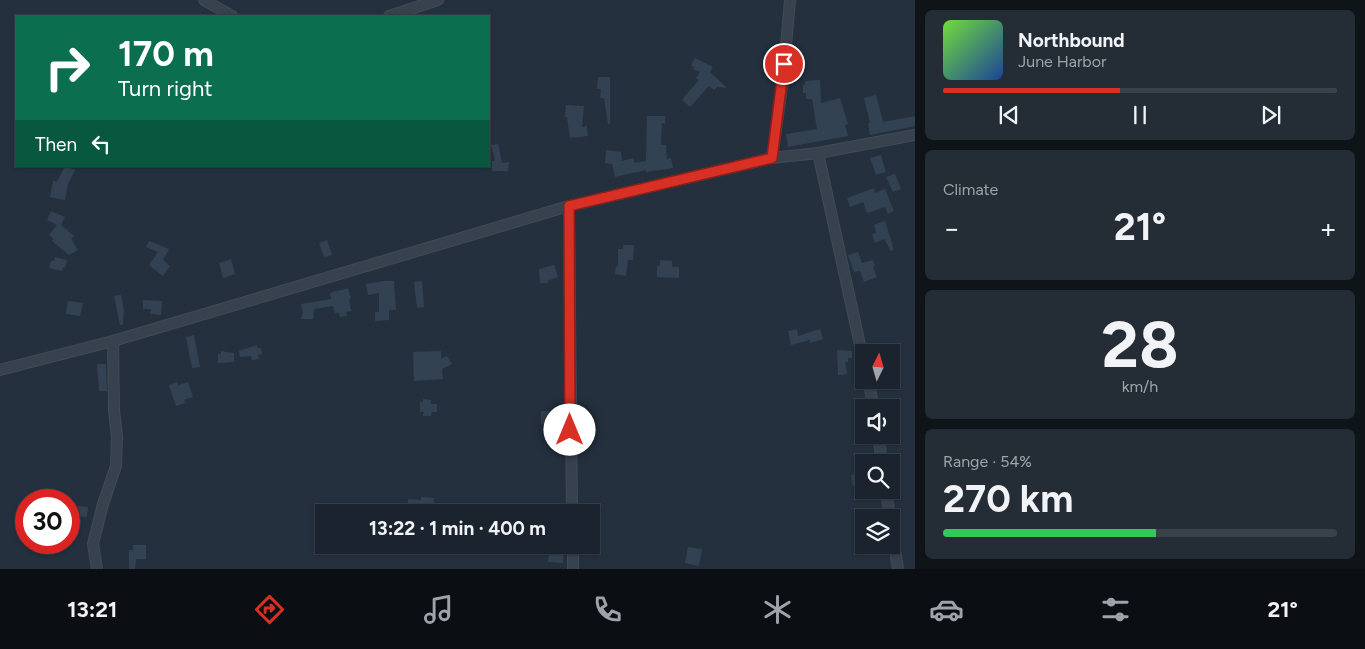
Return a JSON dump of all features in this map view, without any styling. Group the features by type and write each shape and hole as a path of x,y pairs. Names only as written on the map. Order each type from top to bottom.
{"street":[{"path":"204,0 230,15"},
{"path":"392,15 438,0"},
{"path":"772,158 783,80 790,0"},
{"path":"0,370 113,342 569,206 772,158 818,153 915,135"},
{"path":"818,153 860,344"},
{"path":"569,206 572,504"},
{"path":"97,569 93,544 103,504 116,466 118,437 114,410 113,342"},
{"path":"573,554 574,569"},
{"path":"896,554 898,569"}],"building":[{"path":"695,58 713,67 710,72 727,88 717,87 714,90 709,86 690,107 682,100 699,80 696,78 700,72 693,69 694,67 691,65"},
{"path":"598,77 610,77 610,124 608,124 604,98 600,98 601,89 597,89"},
{"path":"820,80 821,103 840,98 848,124 845,125 848,136 788,147 786,134 817,129 812,99 806,99 806,93 803,93 803,85 805,85 805,81"},
{"path":"876,95 883,122 915,116 915,126 870,135 868,123 870,123 864,98"},
{"path":"566,105 584,106 582,127 587,126 588,136 570,138 567,117 565,117"},
{"path":"647,116 665,116 665,124 662,123 661,145 666,145 667,159 671,158 673,168 646,172 646,170 615,177 612,164 605,163 606,150 621,152 622,161 633,158 635,163 646,161"},
{"path":"498,144 502,163 509,162 508,171 492,171 492,161 495,161 491,145"},
{"path":"881,155 886,172 876,175 870,158"},
{"path":"64,167 75,170 68,184 65,200 50,197 53,181 57,182"},
{"path":"895,174 901,189 893,192 886,177"},
{"path":"874,188 875,193 885,189 894,211 888,214 885,207 867,213 863,202 850,207 847,198"},
{"path":"51,211 65,217 61,225 74,236 71,239 78,250 69,255 52,241 54,239 49,235 57,225 47,220"},
{"path":"885,221 894,250 891,251 884,239 875,243 872,234 876,233 874,225"},
{"path":"327,240 332,255 324,257 319,243"},
{"path":"149,241 169,249 163,260 170,266 163,276 149,265 158,252 146,247"},
{"path":"623,245 634,245 633,260 628,260 626,276 615,274 616,266 618,267 618,249 623,249"},
{"path":"858,252 862,263 873,260 875,266 873,267 877,277 864,282 860,271 854,272 848,255"},
{"path":"55,257 67,260 62,271 49,268 51,261 54,261"},
{"path":"231,259 235,274 223,278 219,263"},
{"path":"660,260 672,261 672,267 679,267 679,278 657,277 657,266 660,266"},
{"path":"554,265 558,277 547,281 548,283 540,283 539,269"},
{"path":"394,281 396,310 389,310 389,320 375,321 375,312 379,312 379,293 368,295 366,284"},
{"path":"422,281 424,307 417,308 414,282"},
{"path":"348,288 351,298 349,299 351,311 346,312 347,316 340,317 339,313 335,313 333,306 314,309 313,319 301,319 303,312 301,304 331,299 330,293"},
{"path":"121,295 124,310 123,324 120,325 114,296"},
{"path":"143,300 162,301 161,315 150,314 151,309 143,309"},
{"path":"68,301 83,303 80,316 66,314"},
{"path":"797,329 798,336 820,329 823,339 810,343 810,340 791,345 788,331"},
{"path":"194,335 200,367 192,368 186,337"},
{"path":"257,345 257,348 261,348 262,354 258,355 259,359 252,360 251,356 240,357 239,351"},
{"path":"837,350 852,351 852,358 848,358 848,362 845,362 847,374 838,375"},
{"path":"221,351 234,353 234,362 218,363 218,354 221,354"},
{"path":"441,351 441,359 447,356 452,364 442,369 443,379 414,381 413,352"},
{"path":"97,364 106,364 107,391 99,391"},
{"path":"177,382 178,385 188,382 193,397 184,400 185,403 176,406 169,385"},
{"path":"423,399 431,400 431,404 437,404 437,412 432,412 431,416 423,416 424,412 420,412 420,402 423,402"},
{"path":"541,411 555,411 555,414 562,414 562,431 554,430 555,424 541,424"},
{"path":"855,474 855,486 853,486 851,475"},
{"path":"421,497 434,498 434,504 408,504 408,499 421,500"},
{"path":"80,506 88,507 87,517 80,516"},
{"path":"133,545 146,545 146,559 136,559 135,569 129,569 129,550 133,550"},
{"path":"688,547 702,549 699,566 685,563"},
{"path":"549,554 564,554 563,563 548,562"}],"route":[{"path":"570,430 569,206 772,158 784,64"}]}
